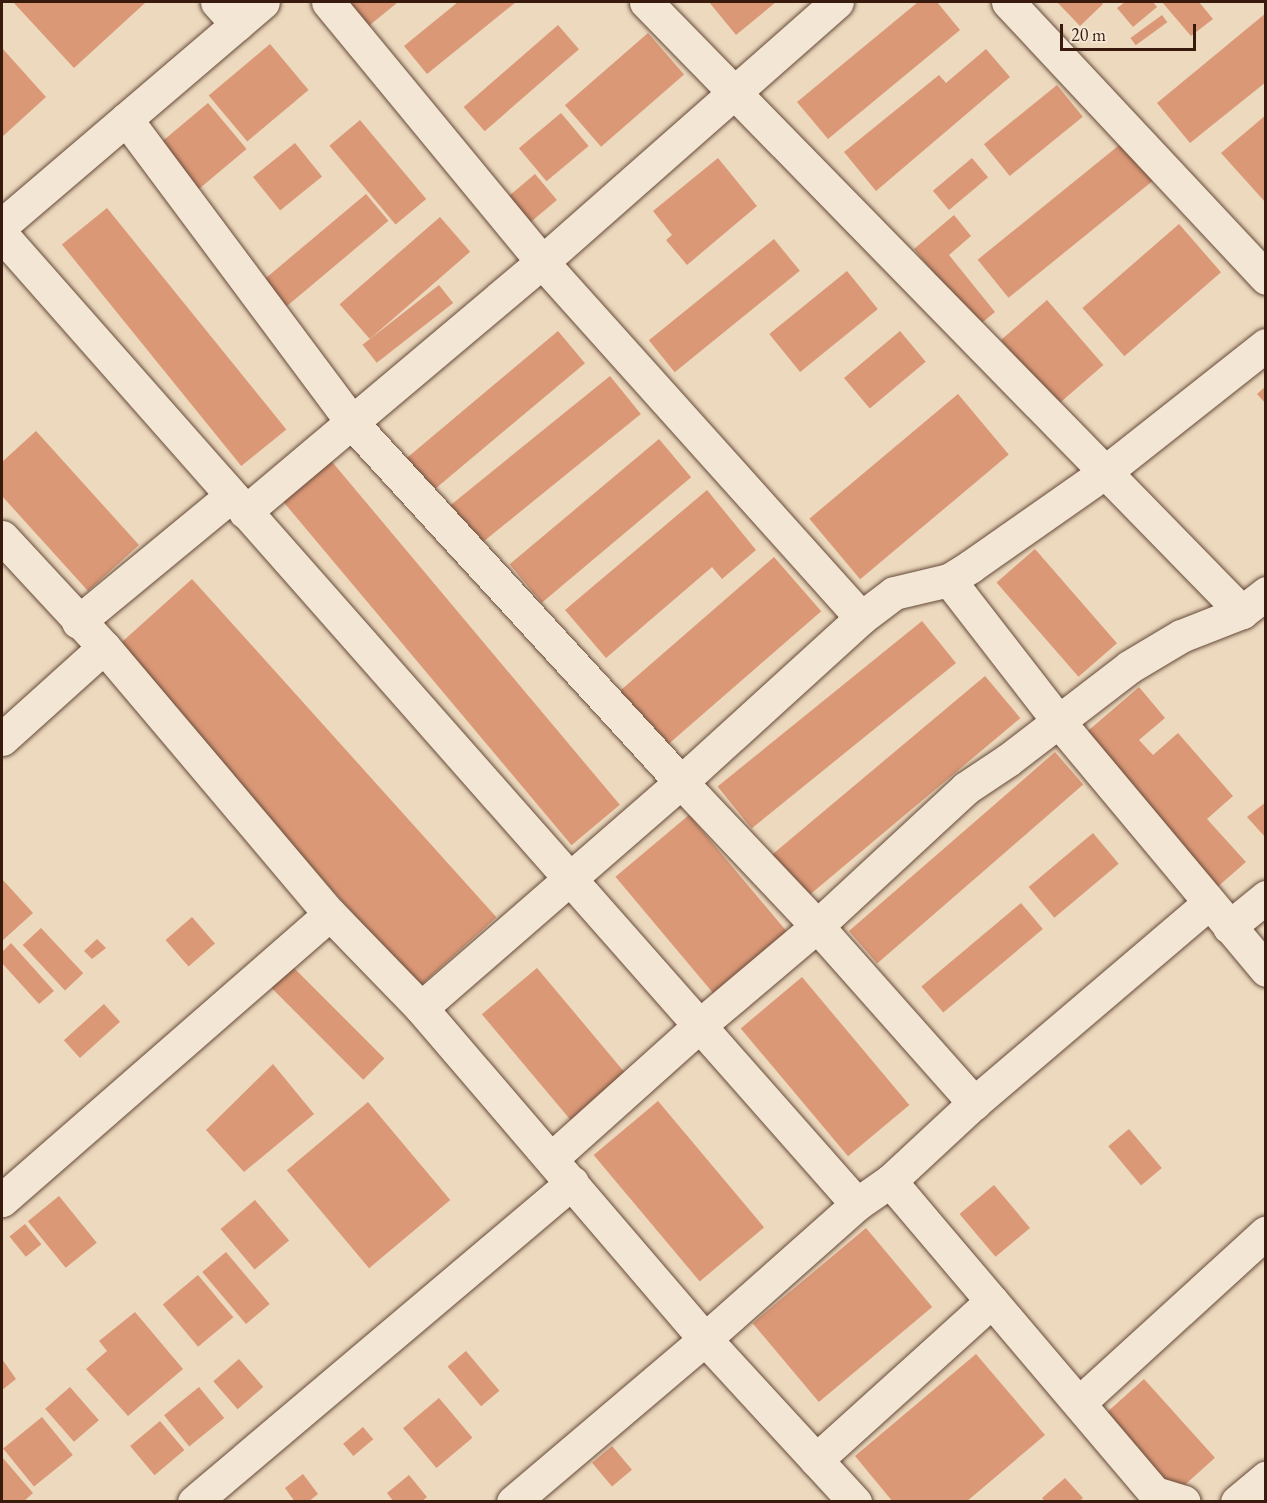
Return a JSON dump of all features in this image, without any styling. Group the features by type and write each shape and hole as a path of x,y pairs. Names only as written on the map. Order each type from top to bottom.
{"street":[{"path":"2,225 126,119 227,13 263,2"},
{"path":"328,2 542,262 861,618"},
{"path":"194,1502 562,1170 700,1025 818,926 966,788 1059,722 1129,667 1180,636 1254,603 1105,472 646,2"},
{"path":"78,622 238,504 353,424 542,262 837,2"},
{"path":"1008,2 1266,278"},
{"path":"126,119 353,424 681,782 818,926 974,1103"},
{"path":"2,235 856,1204"},
{"path":"421,1008 681,782 861,618 894,592 949,580 1105,472 1266,345"},
{"path":"2,537 78,622 104,647 330,914 421,1008 705,1339 855,1502"},
{"path":"949,580 1059,722 1266,970"},
{"path":"2,739 104,647"},
{"path":"513,1502 705,1339 856,1204 890,1181 974,1103 1219,915 1266,897"},
{"path":"2,1200 330,914"},
{"path":"890,1181 1161,1499"},
{"path":"1079,1403 1266,1232"},
{"path":"816,1460 992,1301"},
{"path":"1237,1502 1266,1478"}],"building":[{"path":"13,2 144,2 145,3 74,68"},
{"path":"341,2 398,2 365,29"},
{"path":"458,2 516,2 427,74 404,46"},
{"path":"709,2 776,2 736,35"},
{"path":"918,2 937,2 960,30 828,139 797,102"},
{"path":"1057,2 1101,2 1103,4 1080,26"},
{"path":"1125,2 1153,2 1157,7 1133,27 1117,8"},
{"path":"1162,2 1199,2 1213,19 1191,36"},
{"path":"1266,13 1266,82 1190,143 1157,103"},
{"path":"1162,15 1167,22 1136,45 1130,38"},
{"path":"558,25 579,49 485,131 464,107"},
{"path":"648,33 684,75 601,147 565,105"},
{"path":"270,44 309,90 247,141 209,95"},
{"path":"2,48 46,97 2,137"},
{"path":"986,49 1010,77 876,191 844,152 939,75 946,83"},
{"path":"1057,85 1083,117 1010,176 984,144"},
{"path":"208,103 247,149 195,192 157,146"},
{"path":"561,113 589,146 547,181 519,148"},
{"path":"1266,115 1266,203 1221,153"},
{"path":"360,120 426,199 396,225 329,146"},
{"path":"1123,142 1154,180 1009,298 978,260"},
{"path":"295,143 322,176 280,210 253,177"},
{"path":"718,158 757,206 687,265 666,240 672,235 653,211"},
{"path":"972,158 988,177 949,210 933,191"},
{"path":"535,174 557,200 524,228 502,202"},
{"path":"366,194 388,221 279,313 256,286"},
{"path":"107,208 286,429 241,466 62,245"},
{"path":"954,215 971,236 949,255 995,312 978,326 914,249"},
{"path":"440,217 470,252 370,339 340,304"},
{"path":"1179,224 1221,272 1124,356 1082,308"},
{"path":"774,239 800,271 675,372 649,340"},
{"path":"847,271 878,309 800,372 769,334"},
{"path":"439,285 453,303 377,363 363,345"},
{"path":"1047,300 1103,365 1057,405 1001,340"},
{"path":"558,331 585,363 429,494 402,462"},
{"path":"900,331 926,362 870,409 844,378"},
{"path":"610,376 641,414 473,550 442,512"},
{"path":"1266,386 1266,404 1257,394"},
{"path":"958,394 1009,455 860,579 809,519"},
{"path":"36,431 139,545 88,591 2,496 2,462"},
{"path":"659,439 691,477 542,603 510,564"},
{"path":"328,457 620,805 572,845 280,497"},
{"path":"707,490 756,550 722,579 712,567 606,658 565,610"},
{"path":"1035,549 1117,643 1079,677 997,582"},
{"path":"774,557 821,611 658,753 611,699"},
{"path":"192,579 496,917 419,987 115,649"},
{"path":"922,621 956,663 752,828 718,787"},
{"path":"985,676 1020,718 806,898 771,856"},
{"path":"1139,687 1165,718 1139,740 1153,755 1178,733 1233,796 1207,819 1246,862 1215,889 1082,736"},
{"path":"1055,752 1083,784 877,964 849,931"},
{"path":"1266,802 1266,838 1247,817"},
{"path":"689,815 789,934 715,995 615,877"},
{"path":"1093,833 1119,864 1054,918 1029,887"},
{"path":"2,879 33,913 2,941"},
{"path":"1021,903 1043,929 943,1013 921,987"},
{"path":"192,917 215,943 189,966 166,940"},
{"path":"41,928 83,973 65,990 23,945"},
{"path":"97,939 106,948 92,959 84,951"},
{"path":"11,943 54,991 39,1004 2,963 2,952"},
{"path":"289,963 384,1058 363,1080 268,984"},
{"path":"537,968 627,1075 572,1122 482,1014"},
{"path":"802,977 909,1105 848,1156 741,1028"},
{"path":"104,1004 120,1022 80,1058 64,1040"},
{"path":"273,1064 314,1114 244,1172 206,1130"},
{"path":"658,1101 764,1227 700,1281 594,1155"},
{"path":"368,1102 450,1200 369,1268 287,1170"},
{"path":"1129,1129 1162,1168 1141,1185 1108,1146"},
{"path":"994,1185 1030,1228 996,1257 960,1214"},
{"path":"59,1196 97,1243 66,1268 28,1221"},
{"path":"255,1200 289,1241 255,1270 221,1229"},
{"path":"25,1224 41,1244 26,1257 9,1237"},
{"path":"866,1228 932,1307 819,1402 753,1323"},
{"path":"226,1252 270,1304 246,1324 202,1272"},
{"path":"198,1275 233,1317 198,1347 163,1305"},
{"path":"135,1312 183,1369 128,1416 86,1369 107,1351 99,1341"},
{"path":"466,1351 499,1391 481,1406 448,1366"},
{"path":"976,1354 1045,1435 966,1502 893,1502 855,1456"},
{"path":"2,1359 16,1379 2,1390"},
{"path":"239,1359 263,1387 238,1409 213,1381"},
{"path":"1144,1379 1215,1458 1174,1495 1103,1416"},
{"path":"70,1387 99,1420 74,1442 45,1409"},
{"path":"199,1387 224,1418 189,1446 164,1415"},
{"path":"439,1398 472,1438 436,1468 403,1428"},
{"path":"42,1417 73,1455 34,1487 3,1448"},
{"path":"160,1421 184,1450 155,1475 130,1446"},
{"path":"363,1427 373,1439 353,1456 343,1444"},
{"path":"612,1446 632,1470 612,1486 592,1463"},
{"path":"2,1457 33,1493 23,1502 2,1502"},
{"path":"303,1474 318,1494 308,1502 295,1502 285,1488"},
{"path":"409,1475 427,1497 421,1502 394,1502 387,1493"},
{"path":"1065,1478 1083,1498 1079,1502 1045,1502 1042,1498"}]}
